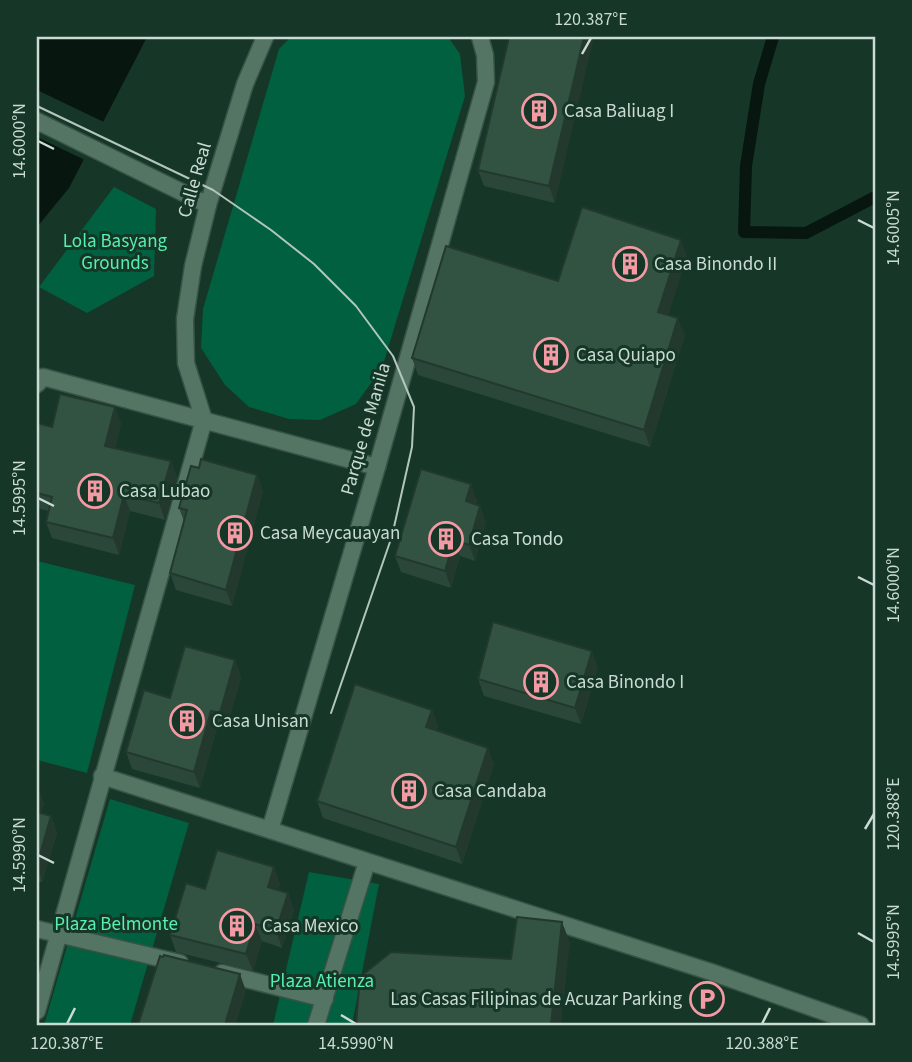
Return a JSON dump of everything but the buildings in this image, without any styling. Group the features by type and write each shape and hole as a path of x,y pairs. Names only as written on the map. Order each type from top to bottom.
{"lane":[{"name":"Calle Real","path":"204,420 186,363 185,319 193,266 208,205 245,84 265,37"},
{"name":"Parque de Manila","path":"270,830 486,82 485,55 480,37"},
{"path":"37,121 208,205"},
{"path":"37,384 43,377 377,467"},
{"path":"37,1011 204,420"},
{"path":"102,776 711,972 861,1025"},
{"path":"316,1025 367,862"},
{"path":"37,929 325,999"}],"green space":[{"path":"291,37 448,37 460,54 465,96 382,368 356,404 320,420 289,419 249,407 225,385 201,348 203,309 279,49"},
{"name":"Lola Basyang Grounds","path":"114,187 156,209 154,276 87,313 39,287"},
{"path":"37,561 135,585 87,773 37,760"},
{"name":"Plaza Belmonte","path":"110,799 189,823 130,1025 44,1025"},
{"name":"Plaza Atienza","path":"309,872 379,884 352,1025 273,1025"}],"shaded area":[{"path":"37,37 147,37 69,188 37,227"}],"pier":[{"path":"37,90 106,123 87,161 37,137"}],"waterway":[{"path":"773,37 759,84 746,166 744,232 806,233 875,197"}],"tram line":[{"path":"37,106 213,190 271,230 314,264 356,306 393,356 414,407 412,447 392,536 331,713"}],"place":[{"name":"Casa Baliuag I","path":"539,111"},
{"name":"Casa Binondo II","path":"630,264"},
{"name":"Casa Quiapo","path":"551,355"},
{"name":"Casa Lubao","path":"95,491"},
{"name":"Casa Meycauayan","path":"235,533"},
{"name":"Casa Tondo","path":"446,539"},
{"name":"Casa Binondo I","path":"541,682"},
{"name":"Casa Unisan","path":"187,721"},
{"name":"Casa Candaba","path":"409,791"},
{"name":"Casa Mexico","path":"237,926"},
{"name":"Las Casas Filipinas de Acuzar Parking","path":"707,999"}]}
